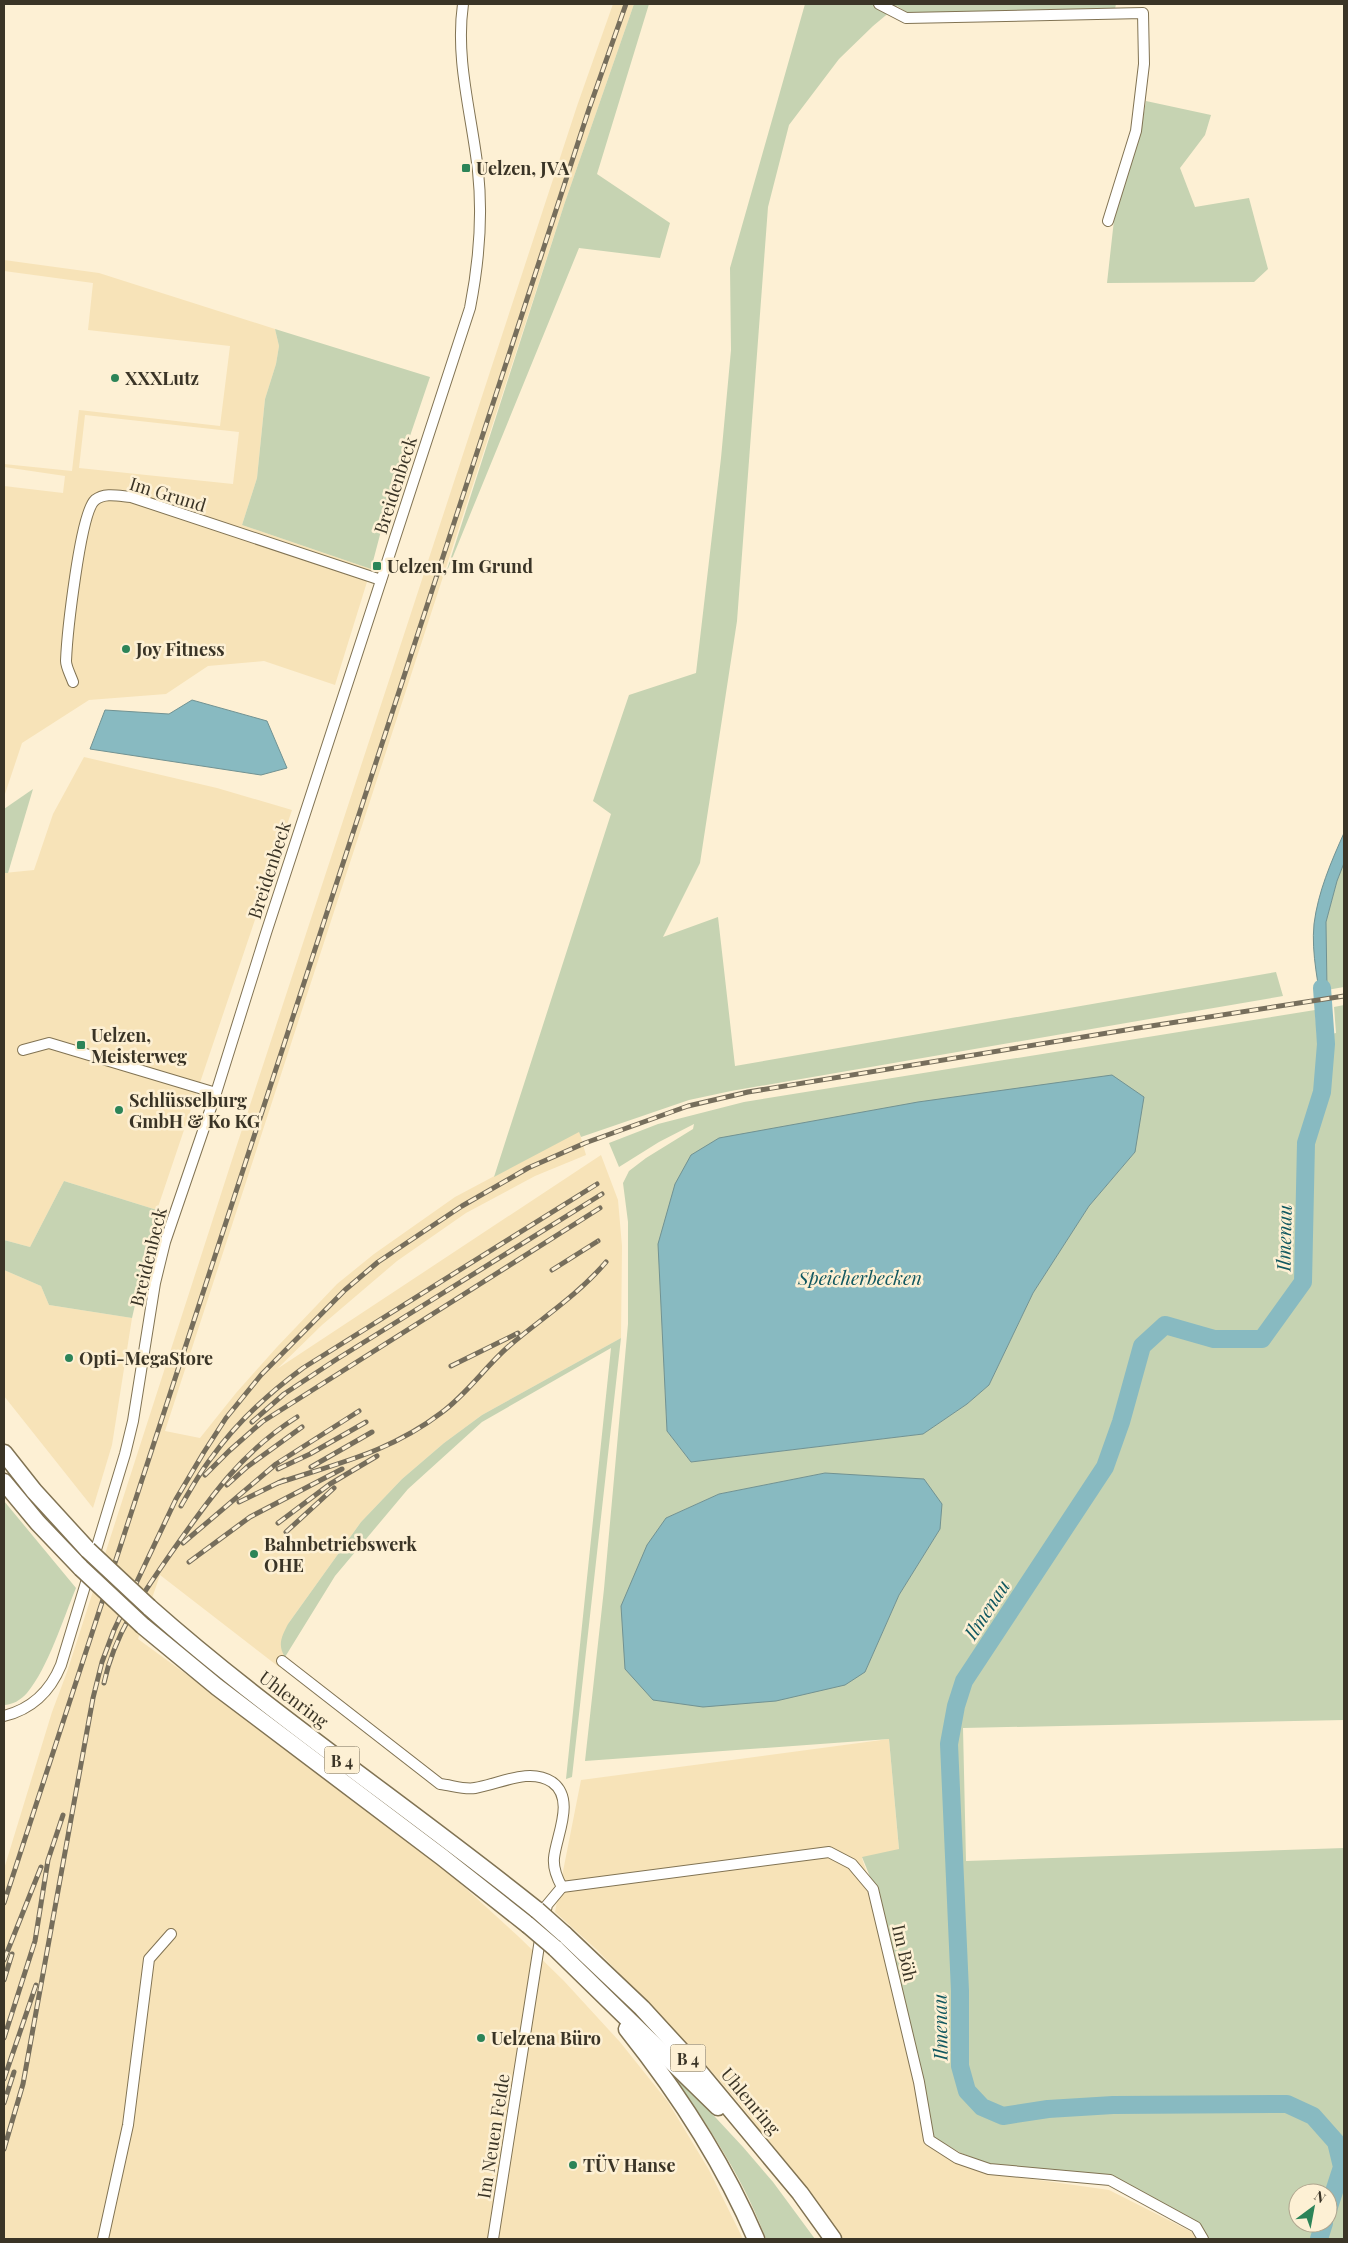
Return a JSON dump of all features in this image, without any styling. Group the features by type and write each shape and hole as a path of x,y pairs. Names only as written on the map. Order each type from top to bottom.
{"highway":[{"name":"Uhlenring","path":"4,1453 34,1491 88,1550 149,1607 226,1672 458,1847 564,1934 642,2008 688,2057 800,2194 833,2239"},
{"name":"Uhlenring","path":"4,1482 38,1523 81,1568 143,1626 217,1687 442,1857 528,1925 576,1968"},
{"name":"B 4","path":"576,1968 690,2078 800,2194"},
{"path":"576,1968 629,2031 677,2096 727,2178 756,2239"}],"street":[{"name":"Breidenbeck","path":"4,1716 20,1712 39,1700 52,1683 61,1665 123,1462 133,1421 155,1283 165,1242 216,1093 470,308 476,274 481,211 478,169 461,67 463,4"},
{"path":"879,4 906,18 1143,13 1144,64 1136,131 1108,221"},
{"name":"Im Grund","path":"74,682 66,663 84,526 90,505 107,494 131,497 381,580"},
{"path":"23,1050 49,1042 216,1093"},
{"path":"282,1661 440,1784 472,1789 528,1775 540,1776 554,1783 562,1794 564,1805 553,1860 559,1890"},
{"name":"Im Böh","path":"559,1890 829,1852 852,1864 874,1888 919,2082 929,2140 957,2158 990,2169 1110,2180 1196,2227 1203,2239"},
{"name":"Im Neuen Felde","path":"493,2239 533,1973 547,1905 559,1890"},
{"path":"103,2239 128,2125 149,1960 171,1934"}],"shaded area":[{"path":"613,4 634,4 564,205 165,1431 200,1438 236,1393 277,1347 337,1284 374,1254 455,1197 579,1131 586,1155 535,1176 466,1213 397,1261 322,1325 277,1369 601,1155 618,1200 622,1246 621,1338 482,1415 444,1443 402,1479 361,1522 288,1624 285,1657 279,1667 160,1575 138,1639 332,1781 439,1864 564,1981 620,2042 668,2102 709,2170 743,2239 4,2239 4,1869 52,1712 67,1672 231,1163 577,106"},
{"path":"4,260 99,273 275,329 279,346 276,364 265,399 257,478 242,525 371,569 335,685 264,661 208,666 166,694 89,700 22,743 4,797 4,486 63,493 65,476 4,467 4,464 72,471 79,410 220,426 230,346 88,330 93,283 4,271","holes":["85,415 239,432 233,484 79,468"]},
{"path":"84,757 217,788 292,810 157,1210 64,1181 30,1247 4,1240 4,873 34,870 53,814"},
{"path":"4,1270 41,1286 49,1305 132,1318 112,1445 93,1508 4,1396"},
{"path":"889,1739 899,1850 862,1858 871,1886 916,2084 925,2144 955,2161 990,2173 1109,2190 1192,2232 1196,2239 841,2239 806,2188 738,2102 694,2051 596,1949 555,1912 581,1780"}],"green space":[{"path":"634,4 649,4 597,174 670,223 660,258 579,248 445,576 564,205"},
{"path":"805,4 1116,4 1115,9 908,13 897,6 839,59 789,125 768,207 737,621 700,863 663,937 718,917 735,1066 1276,972 1283,996 731,1091 689,1100 581,1137 579,1132 494,1177 611,814 593,801 629,695 696,673 721,458 731,350 730,268"},
{"path":"1146,101 1211,115 1205,135 1180,168 1195,207 1249,198 1268,269 1254,282 1107,283 1114,220 1141,130"},
{"path":"275,329 430,377 392,489 371,569 242,525 257,478 265,399 276,364 279,346"},
{"path":"33,789 8,873 4,873 4,809"},
{"path":"1344,863 1344,987 1327,990 1326,922"},
{"path":"1344,1005 1344,1720 963,1728 966,1861 1344,1848 1344,2239 1206,2239 1110,2177 992,2165 961,2153 933,2137 879,1899 862,1857 899,1849 889,1739 585,1761 604,1589 628,1324 628,1222 623,1183 629,1171 646,1158 693,1129 694,1124 659,1142 619,1167 609,1143 658,1124 744,1102 1315,1010 1317,1037 1336,1033 1334,1007","holes":["1135,1152 1089,1206 1033,1293 989,1385 967,1404 923,1434 691,1462 667,1431 665,1383","825,1473 940,1529 899,1595 865,1672 666,1518 719,1494"]},
{"path":"64,1181 157,1210 132,1318 49,1305 41,1286 4,1270 4,1240 30,1247"},
{"path":"621,1338 572,1777 566,1779 611,1348 482,1422 408,1489 335,1576 285,1657 281,1644 288,1624 361,1522 402,1479 444,1443 482,1415"},
{"path":"4,1501 76,1588 48,1657 35,1683 22,1698 7,1705 4,1705"},
{"path":"663,2061 773,2182 815,2239 766,2239 733,2169"}],"water":[{"path":"192,700 267,721 287,768 261,775 90,749 105,710 169,714"},
{"path":"1344,833 1344,863 1326,922 1327,990 1323,1015 1314,958 1314,924 1322,889"},
{"name":"Speicherbecken","path":"1112,1075 1144,1097 1135,1152 1089,1206 1033,1293 989,1385 967,1404 923,1434 691,1462 667,1431 658,1244 675,1184 691,1155 719,1138 918,1102"},
{"path":"825,1473 924,1479 942,1504 940,1529 899,1595 865,1672 845,1685 776,1701 703,1707 653,1700 625,1669 621,1606 647,1545 666,1518 719,1494"}],"waterway":[{"name":"Ilmenau","path":"1322,988 1326,1044 1322,1092 1306,1143 1303,1282 1262,1339 1214,1339 1165,1325 1142,1346 1121,1422 1105,1467 964,1681 956,1706 949,1744 960,1991 960,2066 967,2091 982,2107 1003,2116 1048,2109 1113,2105 1287,2104 1313,2116 1336,2142 1342,2167 1337,2183"},
{"name":"Ilmenau","path":"1319,2239 1321,2233"}],"railway":[{"path":"4,1903 589,109 626,4"},
{"path":"4,2149 23,2084 93,1698 102,1662 114,1630 176,1499 226,1418 261,1375 345,1290 378,1262 462,1206 528,1168 585,1143 688,1106 748,1092 1344,996"},
{"path":"181,1506 204,1469 232,1432 254,1409 290,1378 303,1368 597,1184"},
{"path":"252,1422 284,1394 337,1359 602,1194"},
{"path":"205,1475 262,1422 600,1208"},
{"path":"552,1270 598,1241"},
{"path":"278,1483 363,1455 402,1438 422,1426 450,1406 509,1346 572,1296 606,1262"},
{"path":"451,1366 518,1333"},
{"path":"183,1543 276,1464 359,1411"},
{"path":"104,1683 116,1646 133,1611 189,1527 244,1459 260,1444 297,1417"},
{"path":"278,1469 310,1454 366,1422"},
{"path":"227,1485 247,1467 302,1427"},
{"path":"311,1467 372,1432"},
{"path":"278,1523 330,1484 377,1456"},
{"path":"189,1562 250,1517 342,1469"},
{"path":"239,1502 284,1480"},
{"path":"286,1532 334,1488"},
{"path":"4,2038 35,1941 48,1860 63,1815"},
{"path":"4,1960 41,1867"},
{"path":"4,1980 12,1954"},
{"path":"4,2079 36,1985"},
{"path":"4,2103 14,2072"}],"place":[{"name":"Uelzen, JVA","path":"466,168"},
{"name":"XXXLutz","path":"115,378"},
{"name":"Uelzen, Im Grund","path":"377,566"},
{"name":"Joy Fitness","path":"126,649"},
{"name":"Uelzen, Meisterweg","path":"81,1045"},
{"name":"Schlüsselburg GmbH & Ko KG","path":"119,1110"},
{"name":"Opti-MegaStore","path":"69,1358"},
{"name":"Bahnbetriebswerk OHE","path":"254,1554"},
{"name":"Uelzena Büro","path":"481,2038"},
{"name":"TÜV Hanse","path":"573,2165"}]}
